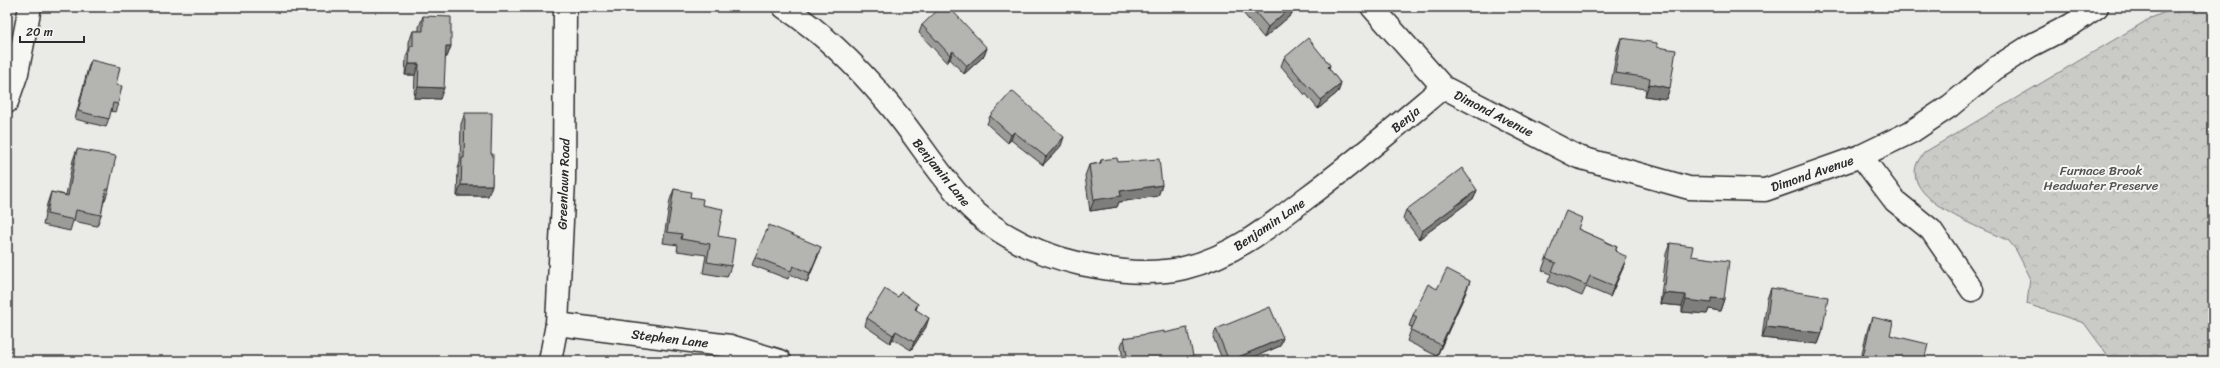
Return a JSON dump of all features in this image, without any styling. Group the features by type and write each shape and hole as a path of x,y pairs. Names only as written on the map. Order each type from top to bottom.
{"street":[{"path":"7,102 17,73 30,7"},
{"name":"Greenlawn Road","path":"550,361 557,324 564,180 565,7"},
{"name":"Benjamin Lane","path":"784,7 805,21 850,62 888,102 963,200 990,225 1022,244 1058,258 1119,272 1150,272 1184,268 1221,256 1258,235 1366,152"},
{"name":"Dimond Avenue","path":"1372,7 1443,87 1578,157 1689,188 1765,190 1861,156 1911,132 1950,106 1997,67 2030,46 2070,25 2097,7"},
{"name":"Benja","path":"1366,152 1443,87"},
{"path":"1861,156 1895,201 1931,230 1972,290"},
{"name":"Stephen Lane","path":"557,324 730,346 780,361"}],"green space":[{"name":"Furnace Brook Headwater Preserve","path":"2177,7 2213,7 2213,361 2112,361 2084,323 2027,304 2030,277 2016,250 2009,241 1978,228 1941,207 1926,195 1917,182 1916,167 1925,152 2151,18"}],"building":[{"path":"941,7 949,7 987,48 967,66 953,51 950,55 922,25"},
{"path":"1251,7 1291,7 1268,27"},
{"path":"423,16 451,17 451,46 446,46 444,88 418,87 419,64 409,64 410,46 413,46 413,31 423,31"},
{"path":"1308,38 1330,65 1328,67 1341,84 1321,100 1284,58"},
{"path":"1621,38 1657,43 1657,47 1676,50 1670,88 1649,84 1650,78 1615,73"},
{"path":"91,60 120,67 116,85 122,86 118,104 113,103 109,119 78,111"},
{"path":"1012,91 1064,137 1046,157 1014,132 1011,135 990,116"},
{"path":"465,113 492,113 492,185 461,185 462,158 464,158"},
{"path":"77,149 116,156 109,189 106,189 101,215 76,210 74,220 47,214 51,192 68,196"},
{"path":"1117,158 1118,162 1159,159 1162,185 1120,191 1121,196 1094,200 1089,165 1101,163 1101,160"},
{"path":"1462,168 1477,190 1422,231 1406,210"},
{"path":"674,189 691,192 690,197 703,199 702,205 723,209 718,236 735,239 731,266 707,262 710,244 681,239 682,234 667,232"},
{"path":"1566,211 1582,218 1578,229 1617,247 1615,251 1627,257 1614,286 1590,276 1586,285 1552,271 1556,263 1546,259"},
{"path":"769,225 821,247 810,273 793,266 791,271 755,257"},
{"path":"1670,243 1693,246 1691,256 1729,261 1724,299 1711,298 1711,303 1686,300 1686,295 1664,293"},
{"path":"1447,269 1470,281 1441,345 1411,330 1417,317 1413,315 1428,284 1437,289"},
{"path":"1771,288 1828,297 1822,333 1766,327"},
{"path":"885,289 898,297 901,292 918,304 915,309 929,318 914,342 896,331 893,335 867,318"},
{"path":"1270,307 1283,338 1229,361 1216,329"},
{"path":"1872,317 1893,322 1890,335 1928,344 1924,361 1862,361"},
{"path":"1187,328 1193,356 1166,361 1128,361 1124,338 1164,331 1164,333"}]}
